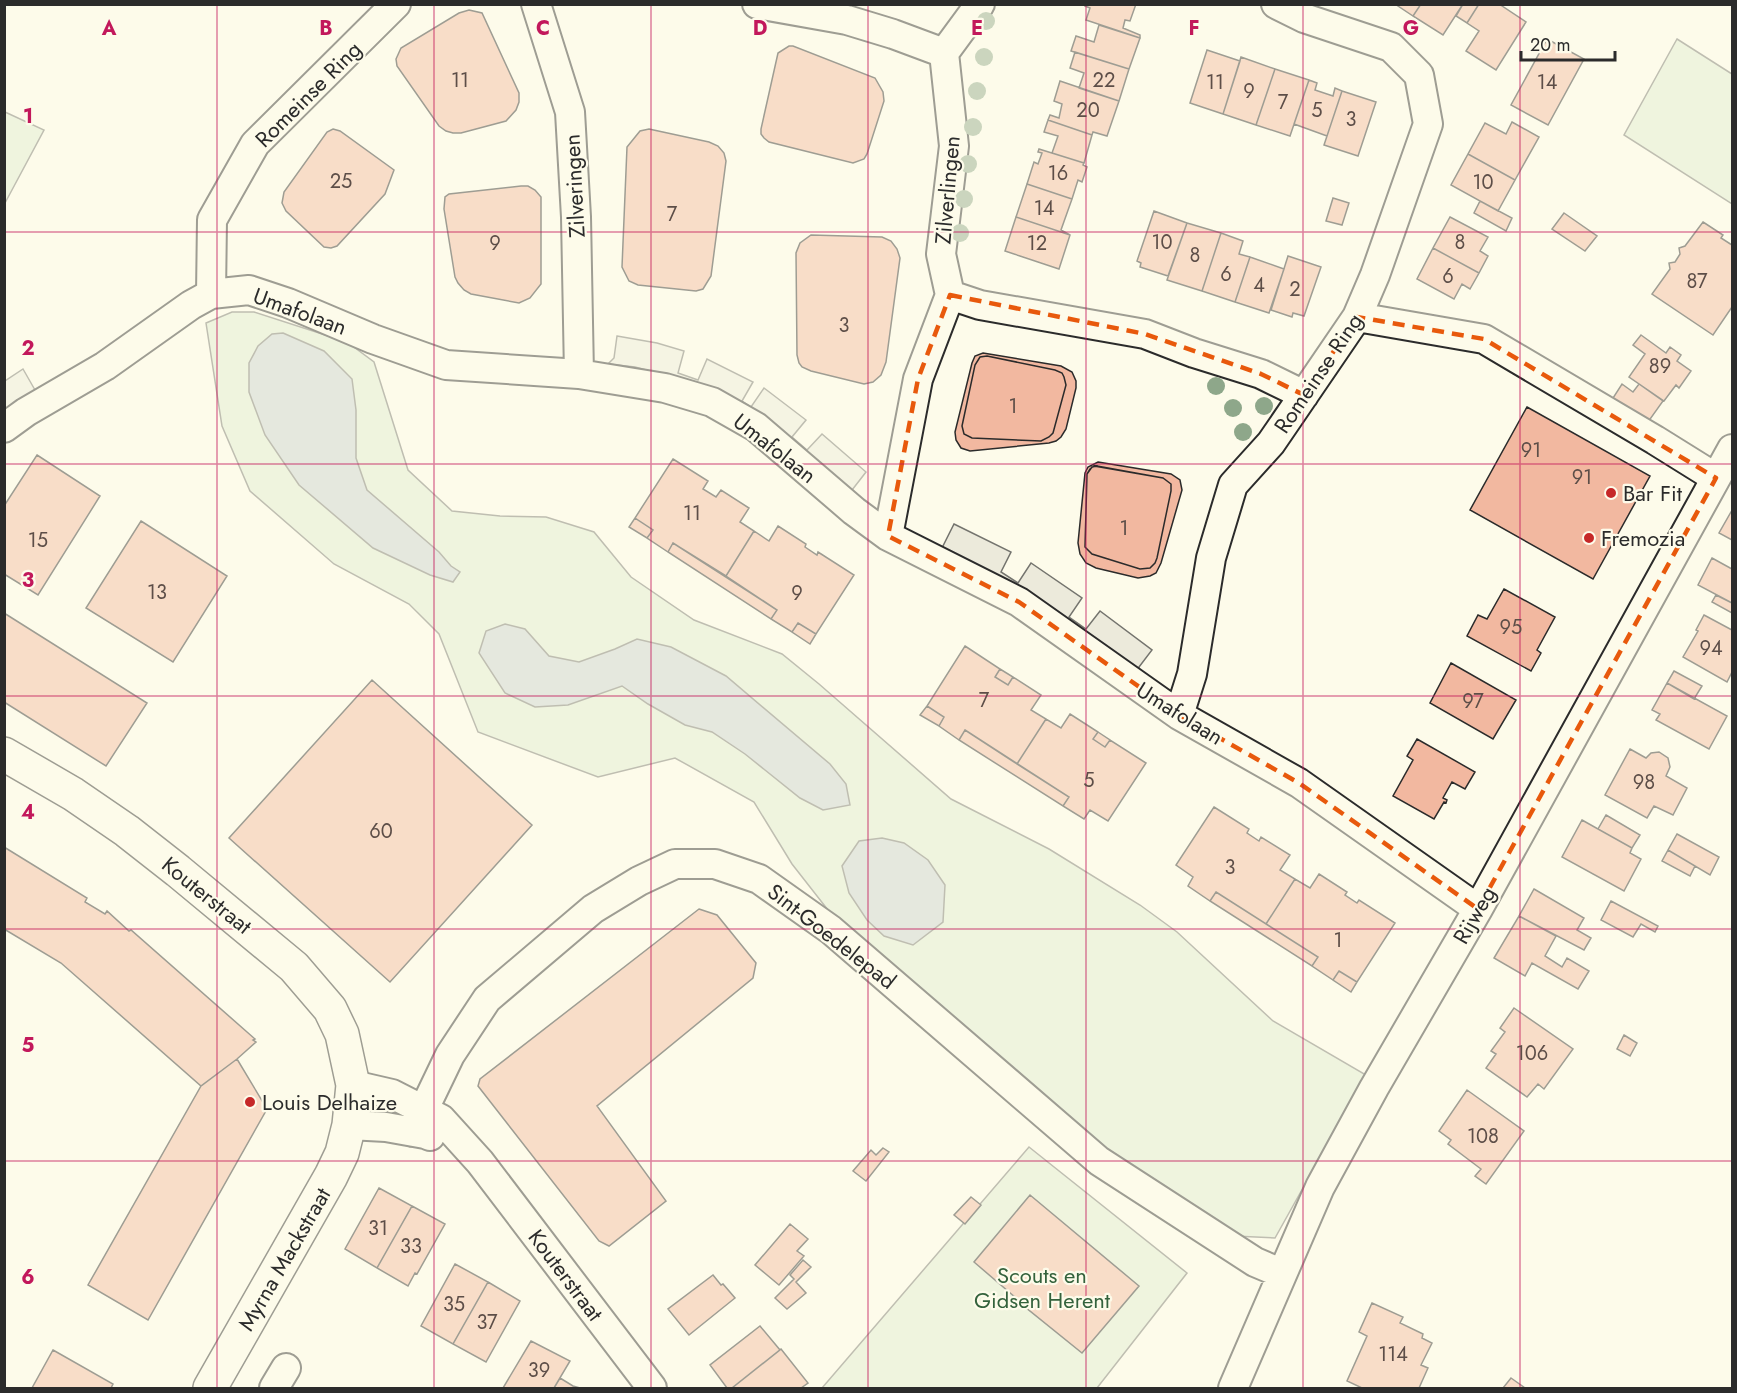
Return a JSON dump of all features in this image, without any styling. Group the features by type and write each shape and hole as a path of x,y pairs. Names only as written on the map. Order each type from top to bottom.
{"street":[{"name":"Romeinse Ring","path":"211,294 212,220 255,144 396,4"},
{"name":"Zilveringen","path":"536,4 570,112 576,217 579,374"},
{"path":"757,4 847,20 944,53 980,4"},
{"name":"Romeinse Ring","path":"1179,716 1192,674 1211,558 1233,485 1271,443 1358,317 1428,124 1419,75 1391,47 1304,18 1276,4"},
{"name":"Zilverlingen","path":"944,53 954,146 941,254 950,295"},
{"name":"Umafolaan","path":"4,428 26,412 105,366 190,305 211,294 249,290 446,365 579,374 665,388 712,402 756,427 854,511 888,536 1019,602 1179,716 1299,783 1478,909"},
{"path":"888,536 918,379 950,295 980,305 1145,334 1194,353 1261,374 1304,395"},
{"path":"1358,317 1484,339 1716,478"},
{"name":"Rijweg","path":"1233,1389 1320,1187 1374,1088 1478,909 1732,449"},
{"name":"Kouterstraat","path":"4,754 73,794 127,831 294,967 330,1009 342,1034 353,1085 349,1125 386,1127 418,1121"},
{"name":"Sint-Goedelepad","path":"418,1121 450,1055 488,999 592,909 639,881 675,864 715,864 759,879 831,930 1099,1161 1255,1262 1281,1274"},
{"name":"Kouterstraat","path":"353,1085 392,1094 418,1121 425,1134 480,1162 652,1389"},
{"name":"Myrna Mackstraat","path":"210,1389 331,1176 342,1153 349,1125"}],"highlighted area":[{"path":"950,295 1145,334 1261,374 1304,395 1357,317 1484,339 1716,478 1478,909 1299,783 1179,715 1019,602 888,536 918,379"}],"green space":[{"path":"1677,39 1732,74 1732,204 1624,135"},
{"path":"5,112 44,130 5,203"},
{"path":"232,312 254,312 347,342 374,362 408,470 452,511 500,516 546,517 594,532 631,577 694,620 782,654 951,799 1049,849 1140,905 1177,932 1273,1021 1366,1075 1275,1238 1234,1236 1111,1157 835,919 792,864 754,802 675,758 598,777 478,732 439,634 409,604 334,564 250,491 222,426 206,323"},
{"name":"Scouts en Gidsen Herent","path":"1029,1147 1187,1273 1097,1388 822,1388"}],"shaded area":[{"path":"283,333 324,351 352,379 356,410 356,458 367,490 460,572 453,582 430,575 373,548 299,485 265,435 249,392 249,363 258,346 272,334"},
{"path":"617,336 657,343 684,351 678,373 698,380 707,359 753,382 742,401 751,407 764,388 806,420 792,437 807,450 822,434 866,472 852,490 852,498 669,376 635,367 608,364 614,358"},
{"path":"23,369 35,390 41,392 5,414 5,381"},
{"path":"954,524 1011,552 1001,572 1018,583 1031,563 1082,598 1069,617 1086,629 1100,611 1152,650 1139,667 1140,675 941,550"},
{"path":"505,624 525,629 549,656 579,662 637,639 671,647 726,676 830,764 846,784 850,805 823,810 800,798 745,754 712,732 685,725 622,686 568,705 535,707 505,693 479,653 486,631"},
{"path":"882,838 904,843 928,860 945,885 943,922 913,945 884,936 867,920 849,893 842,866 859,841"}],"building":[{"path":"1086,4 1136,4 1130,21 1125,20 1123,28 1140,35 1140,38 1086,20 1090,8 1085,6"},
{"path":"1395,4 1421,4 1413,16"},
{"path":"1421,4 1463,4 1443,35 1413,16"},
{"path":"1463,4 1479,4 1467,23 1456,16"},
{"path":"1479,4 1499,4 1526,22 1496,70 1466,51 1479,31 1467,23"},
{"path":"469,10 482,13 519,93 519,102 516,110 506,121 453,133 439,126 397,66 396,59 401,48 459,13"},
{"path":"1099,25 1140,38 1129,69 1071,51 1076,36 1094,42"},
{"path":"1547,39 1584,59 1548,125 1511,105"},
{"path":"789,46 875,78 883,92 884,101 864,159 853,163 769,142 761,134 778,53"},
{"path":"1207,50 1240,61 1223,114 1190,103"},
{"path":"1075,52 1129,69 1119,101 1079,88 1084,73 1070,68"},
{"path":"1241,57 1275,69 1256,125 1223,114"},
{"path":"1275,69 1309,80 1290,136 1256,125"},
{"path":"1309,80 1317,83 1315,90 1333,96 1335,88 1342,91 1327,136 1294,124"},
{"path":"1060,81 1119,101 1107,136 1093,132 1092,135 1048,120 1050,115 1059,118 1062,104 1054,101"},
{"path":"1342,91 1376,102 1358,156 1324,145"},
{"path":"1048,120 1092,135 1084,163 1052,153 1058,136 1044,132"},
{"path":"1512,122 1539,137 1515,180 1468,154 1485,123 1506,134"},
{"path":"333,129 340,131 394,170 385,194 337,246 331,248 324,247 286,211 282,203 284,192 327,132"},
{"path":"649,129 709,142 718,146 724,153 726,161 711,276 703,289 696,291 638,285 629,281 622,267 627,147 640,131"},
{"path":"1039,149 1084,163 1083,165 1087,167 1082,182 1078,180 1072,199 1027,184 1034,162 1038,164 1042,153 1038,152"},
{"path":"1468,154 1515,180 1498,211 1451,185"},
{"path":"1027,184 1072,199 1061,230 1070,235 1016,217"},
{"path":"528,186 541,197 541,284 530,298 519,303 471,294 464,290 455,277 444,209 445,197 449,194"},
{"path":"1333,198 1349,203 1342,225 1326,221"},
{"path":"1480,201 1512,218 1506,231 1474,213"},
{"path":"1154,211 1187,223 1168,276 1140,267 1141,263 1137,261"},
{"path":"1564,213 1597,236 1585,251 1552,229"},
{"path":"1016,217 1070,235 1059,269 1005,251"},
{"path":"1450,217 1488,237 1480,251 1488,256 1479,273 1433,248"},
{"path":"1703,222 1723,235 1721,238 1732,245 1732,307 1713,335 1652,294 1670,269 1669,263 1675,262 1680,254 1679,248 1685,246"},
{"path":"1187,223 1221,233 1202,291 1167,280"},
{"path":"1221,233 1243,241 1239,254 1250,257 1235,302 1202,291"},
{"path":"811,235 882,237 891,241 897,249 900,258 886,362 881,375 873,382 864,384 811,371 799,363 796,253 800,243"},
{"path":"1433,248 1479,273 1470,289 1462,284 1454,299 1417,279"},
{"path":"1288,256 1321,267 1304,316 1293,313 1292,317 1271,310"},
{"path":"1250,257 1284,269 1269,313 1235,302"},
{"path":"1641,335 1666,353 1670,347 1681,355 1677,361 1691,371 1679,388 1676,385 1664,401 1629,377 1645,354 1633,345"},
{"path":"983,353 1061,366 1072,372 1076,388 1066,429 1061,437 1049,443 970,451 961,448 956,440 955,432 975,356","holes":["987,356 1062,373 1066,385 1053,433 1049,437 1041,441 972,438 964,434 962,426 975,365 980,357"]},
{"path":"987,356 1062,373 1066,385 1053,433 1049,437 1041,441 972,438 964,434 962,426 975,365 980,357"},
{"path":"1622,384 1633,392 1639,384 1663,401 1648,422 1613,398"},
{"path":"1527,407 1650,476 1593,579 1470,510"},
{"path":"37,455 100,496 38,595 4,574 4,506"},
{"path":"673,459 708,481 703,489 716,497 721,490 749,508 740,522 754,531 726,576 673,543 668,552 647,538 653,530 635,518"},
{"path":"1098,462 1171,474 1180,480 1182,490 1156,573 1138,578 1096,568 1086,563 1080,554 1078,543 1085,473 1088,467","holes":["1094,466 1163,478 1171,484 1171,491 1157,558 1150,568 1140,569 1092,554 1085,547 1087,474 1090,469"]},
{"path":"1092,467 1163,478 1171,484 1157,558 1150,568 1140,569 1092,554 1085,547 1087,474"},
{"path":"1732,513 1732,540 1719,533"},
{"path":"635,518 653,530 647,538 629,527"},
{"path":"141,521 227,576 173,662 86,608"},
{"path":"778,526 806,544 805,547 817,555 818,552 854,575 816,634 798,623 792,632 771,619 777,610 726,576 754,531 769,541"},
{"path":"673,543 777,610 771,619 668,552"},
{"path":"1712,558 1732,569 1732,603 1698,585"},
{"path":"1504,589 1555,617 1537,650 1541,653 1531,671 1467,636 1478,615 1487,619"},
{"path":"1716,595 1732,603 1732,613 1712,602"},
{"path":"4,613 147,703 106,766 4,702"},
{"path":"1704,615 1732,630 1732,672 1727,682 1683,657"},
{"path":"798,623 816,634 810,644 792,632"},
{"path":"965,646 1000,669 995,677 1008,685 1013,677 1041,695 1031,710 1046,719 1017,764 965,730 959,740 939,726 944,717 927,706"},
{"path":"1451,663 1516,700 1493,739 1430,703"},
{"path":"1000,669 1013,677 1008,685 995,677"},
{"path":"1674,671 1702,686 1694,699 1667,683"},
{"path":"372,680 532,825 390,982 229,838"},
{"path":"1667,683 1727,716 1709,749 1656,720 1660,714 1652,710"},
{"path":"927,706 944,717 939,726 920,715"},
{"path":"1070,714 1098,732 1093,739 1105,747 1110,740 1146,763 1108,821 1090,810 1084,819 1063,806 1069,797 1017,764 1046,719 1061,728"},
{"path":"965,730 1069,797 1063,806 959,740"},
{"path":"1098,732 1110,740 1105,747 1093,739"},
{"path":"1417,739 1475,772 1465,789 1452,782 1443,798 1447,800 1446,803 1444,802 1434,819 1393,796 1413,760 1407,756"},
{"path":"1630,749 1646,758 1651,753 1659,752 1668,758 1670,767 1666,776 1687,788 1673,815 1654,806 1647,818 1605,795"},
{"path":"1214,807 1249,829 1247,833 1259,841 1261,837 1290,855 1280,870 1295,879 1266,924 1216,892 1210,901 1188,886 1193,877 1176,865"},
{"path":"1606,815 1640,835 1632,848 1598,829"},
{"path":"1582,820 1632,848 1630,853 1641,859 1624,891 1562,857"},
{"path":"1677,834 1719,857 1710,875 1668,850"},
{"path":"4,847 87,898 85,902 105,914 107,911 256,1042 201,1086 61,963 4,929"},
{"path":"1668,850 1695,866 1690,876 1662,861"},
{"path":"1319,874 1347,892 1345,895 1357,903 1359,900 1395,923 1357,982 1339,971 1333,980 1312,966 1318,957 1266,924 1295,879 1310,888"},
{"path":"1534,889 1584,918 1577,930 1591,938 1584,950 1519,916"},
{"path":"1216,892 1318,957 1312,966 1210,901"},
{"path":"1611,901 1658,926 1655,932 1641,924 1633,937 1601,920"},
{"path":"699,909 717,915 756,963 753,978 597,1106 666,1201 609,1246 599,1241 478,1086 480,1079"},
{"path":"1519,916 1556,936 1545,956 1562,967 1567,958 1589,971 1578,989 1532,963 1525,976 1494,958"},
{"path":"1339,971 1357,982 1351,992 1333,980"},
{"path":"1514,1008 1573,1049 1544,1089 1538,1084 1527,1097 1486,1068 1496,1054 1491,1051 1505,1032 1500,1028"},
{"path":"1624,1035 1637,1043 1630,1056 1617,1049"},
{"path":"237,1059 267,1109 148,1320 88,1285 201,1086"},
{"path":"1467,1090 1524,1131 1486,1184 1475,1176 1481,1169 1448,1144 1451,1140 1439,1131"},
{"path":"883,1148 889,1152 866,1181 853,1171 871,1150 876,1155"},
{"path":"379,1188 412,1206 377,1268 345,1249"},
{"path":"1030,1195 1139,1286 1082,1353 1015,1299 974,1262"},
{"path":"971,1197 981,1205 965,1224 954,1215"},
{"path":"412,1206 445,1224 408,1286 377,1268"},
{"path":"790,1224 808,1239 797,1251 804,1256 779,1285 755,1265"},
{"path":"803,1260 811,1267 796,1282 806,1293 787,1309 775,1298 794,1279 790,1275"},
{"path":"455,1264 488,1282 453,1344 421,1326"},
{"path":"713,1275 735,1298 689,1335 668,1309"},
{"path":"488,1282 520,1301 486,1362 453,1344"},
{"path":"1372,1303 1403,1317 1400,1323 1423,1334 1422,1338 1432,1343 1421,1365 1428,1368 1419,1388 1362,1388 1347,1381 1367,1336 1359,1332"},
{"path":"760,1326 780,1350 732,1388 727,1388 710,1365"},
{"path":"531,1341 570,1361 554,1388 503,1388"},
{"path":"781,1349 808,1383 801,1388 732,1388"},
{"path":"53,1350 113,1384 111,1388 32,1388"},
{"path":"560,1378 573,1386 580,1388 554,1388"},
{"path":"1511,1378 1525,1388 1503,1388"}],"place":[{"name":"Bar Fit","path":"1611,493"},
{"name":"Fremozia","path":"1589,538"},
{"name":"Louis Delhaize","path":"250,1102"}]}
